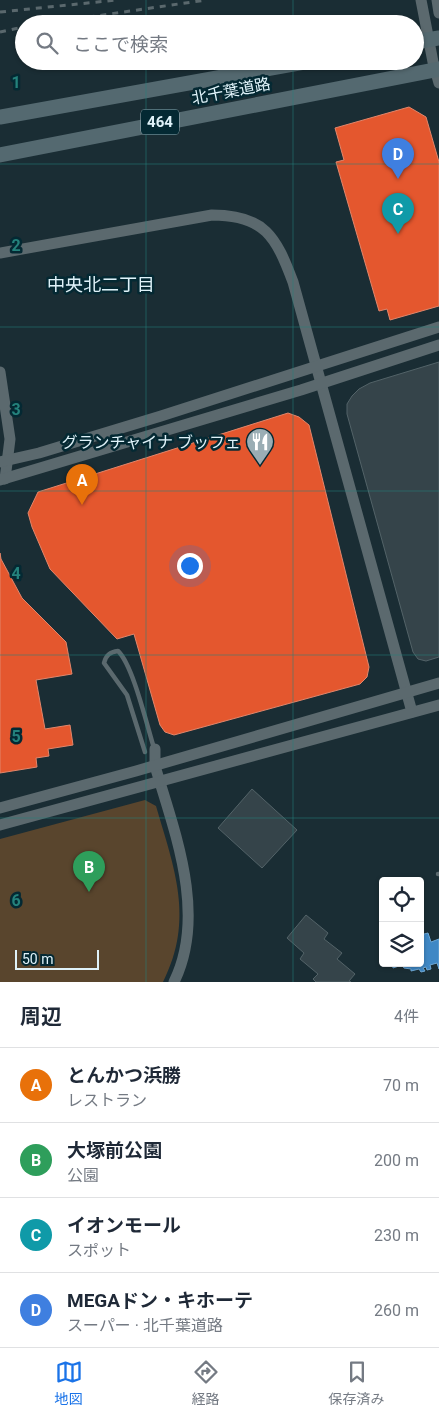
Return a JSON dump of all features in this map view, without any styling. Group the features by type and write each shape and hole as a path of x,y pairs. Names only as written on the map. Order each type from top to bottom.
{"highway":[{"path":"424,40 439,38"},
{"name":"北千葉道路","path":"0,117 260,70"},
{"name":"北千葉道路","path":"0,154 437,71"}],"street":[{"path":"421,0 437,71"},
{"path":"437,0 439,13"},
{"path":"0,253 212,214 231,215 248,219 261,227 272,238 283,256 293,282 412,712"},
{"path":"2,462 39,453 152,419 439,327"},
{"path":"0,372 10,439 2,462 2,479 321,384 439,344"},
{"path":"0,808 155,766 439,684"},
{"path":"0,825 439,705"},
{"path":"150,750 185,876 188,896 188,936 183,958 174,982"}],"lane":[{"path":"118,651 124,656 130,670 150,750 127,695 104,663 106,658 113,652 118,651"}],"shaded area":[{"path":"145,800 156,806 175,872 178,894 180,915 178,937 173,959 163,982 0,982 0,839"}],"building: 商業":[{"path":"409,107 426,117 439,162 439,306 390,320 387,309 379,311 336,162 344,160 335,128"},
{"path":"288,413 299,417 309,425 369,667 367,677 360,684 174,735 165,732 160,725 134,634 117,639 50,569 28,513 38,492"},
{"path":"0,553 1,559 22,598 66,642 72,674 36,680 45,729 70,725 73,745 48,749 49,756 36,758 37,767 0,773"}],"building: 教育":[{"path":"428,933 431,942 439,939 439,969 437,963 430,965 431,969 423,968 425,971 421,972 419,969 411,971 411,969 404,968 424,967 424,934"}],"building: その他":[{"path":"439,362 439,657 426,661 418,659 413,652 347,414 347,404 359,389 370,383"},
{"path":"252,789 297,830 262,868 218,828"},
{"path":"306,915 328,933 324,939 342,953 337,959 355,974 349,981 351,982 316,982 313,979 318,974 300,959 304,953 287,938"}],"railway":[{"path":"0,12 117,0"},
{"path":"103,15 206,0"},
{"path":"0,32 15,29"}],"place":[{"name":"MEGAドン・キホーテ","path":"398,179"},
{"name":"イオンモール","path":"398,234"},
{"name":"グランチャイナ ブッフェ","path":"260,466"},
{"name":"とんかつ浜勝","path":"82,505"},
{"name":"大塚前公園","path":"89,892"}],"district":[{"name":"中央北二丁目","path":"101,284"}]}
